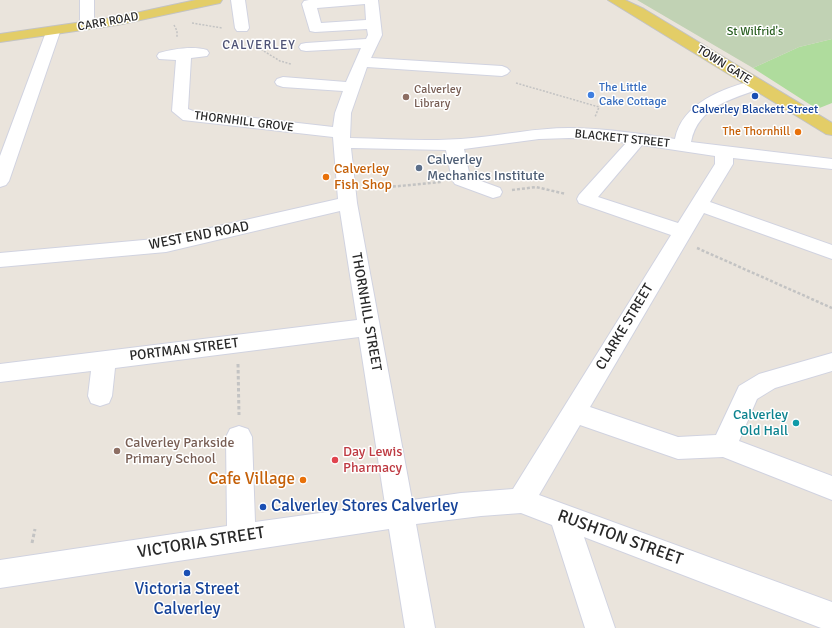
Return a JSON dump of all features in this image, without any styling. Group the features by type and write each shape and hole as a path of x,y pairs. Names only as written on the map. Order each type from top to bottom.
{"main road":[{"name":"CARR ROAD","path":"0,38 53,32 87,26 179,4 215,0"},
{"name":"TOWN GATE","path":"615,0 638,12 832,130"}],"street":[{"path":"87,0 87,26"},
{"path":"238,0 242,28"},
{"path":"371,0 309,4 315,28 375,24"},
{"name":"THORNHILL STREET","path":"371,0 375,24 375,35 343,113 341,138 347,197 420,628"},
{"path":"0,181 53,32"},
{"path":"306,47 367,53 502,72"},
{"path":"164,56 202,53"},
{"name":"THORNHILL GROVE","path":"184,54 180,111 189,116 341,138"},
{"path":"283,82 353,87"},
{"path":"682,146 682,135 691,117 703,106 756,85"},
{"name":"BLACKETT STREET","path":"341,138 454,144 538,134 587,134 638,139 724,152 832,164"},
{"path":"638,139 586,199 680,236"},
{"path":"454,144 461,180 493,192"},
{"name":"CLARKE STREET","path":"521,501 724,164 724,152"},
{"name":"WEST END ROAD","path":"0,260 166,245 347,197"},
{"path":"699,205 832,252"},
{"name":"PORTMAN STREET","path":"0,373 369,327"},
{"path":"100,396 104,360"},
{"path":"724,446 748,393 767,381 832,362"},
{"path":"574,412 678,448 724,446 832,488"},
{"path":"239,437 241,536"},
{"name":"RUSHTON STREET","path":"402,515 486,502 521,501 832,617"},
{"name":"VICTORIA STREET","path":"0,574 241,536 402,515"},
{"path":"563,517 600,628"}],"path":[{"path":"502,72 507,80 599,107 587,134"},
{"path":"347,197 461,180"},
{"path":"493,192 536,187 586,199"},
{"path":"680,236 832,308"},
{"path":"238,344 239,437"}],"green space":[{"name":"St Wilfrid's","path":"637,0 832,0 832,39 799,47 753,68"},
{"path":"832,39 832,103 817,109 753,68 799,47"}],"place":[{"name":"The Little Cake Cottage","path":"591,95"},
{"name":"Calverley Blackett Street","path":"755,96"},
{"name":"Calverley Library","path":"406,97"},
{"name":"The Thornhill","path":"798,132"},
{"name":"Calverley Mechanics Institute","path":"419,168"},
{"name":"Calverley Fish Shop","path":"326,177"},
{"name":"Calverley Old Hall","path":"796,423"},
{"name":"Calverley Parkside Primary School","path":"117,451"},
{"name":"Day Lewis Pharmacy","path":"335,460"},
{"name":"Cafe Village","path":"303,480"},
{"name":"Calverley Stores Calverley","path":"263,507"},
{"name":"Victoria Street Calverley","path":"187,573"}],"district":[{"name":"CALVERLEY","path":"259,46"}]}
